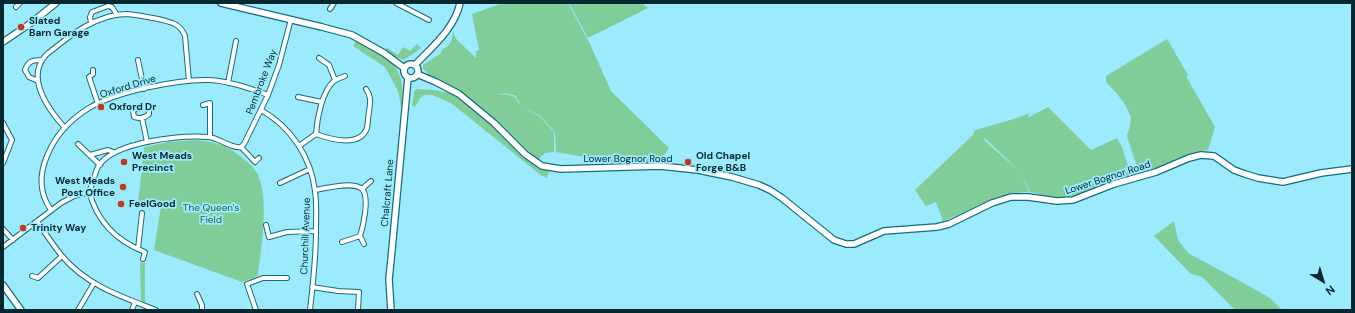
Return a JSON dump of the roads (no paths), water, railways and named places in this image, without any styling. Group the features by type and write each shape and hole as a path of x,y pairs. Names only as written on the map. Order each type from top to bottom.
{"main road":[{"path":"3,42 31,23 56,3"},
{"path":"221,3 352,35 384,53 404,68 404,72 408,78 412,78 417,74 418,69 415,65"},
{"path":"415,65 439,41 456,16 460,3"},
{"path":"404,68 408,64 415,65"},
{"name":"Lower Bognor Road","path":"417,74 459,94 480,111 525,154 542,166 561,169 660,166 698,170 732,177 770,190 834,240 846,244 854,244 884,231 937,227 949,224 992,203 1011,197 1028,197 1057,202 1074,200 1114,184 1156,172 1189,158 1201,155 1214,156 1234,170 1258,178 1283,182 1321,173 1352,169"},
{"name":"Chalcraft Lane","path":"391,310 390,267 408,78"},
{"path":"4,288 21,310"}],"street":[{"path":"16,7 20,3"},
{"path":"330,9 334,3"},
{"path":"396,3 429,20"},
{"path":"91,22 90,17 92,12 108,6 112,7 117,15"},
{"path":"65,128 53,113 39,88 36,80 37,70 41,60 91,22 117,15 141,16 178,25 183,30 185,36 189,81"},
{"name":"Pembroke Way","path":"241,147 244,144 268,95 279,65 291,19"},
{"path":"228,83 236,41"},
{"path":"319,58 329,66 335,80"},
{"path":"36,80 30,77 25,70 29,62 32,60 41,60"},
{"path":"138,60 144,89"},
{"path":"93,70 93,74 87,78 98,104"},
{"path":"299,146 316,134 322,102 329,87 335,80 345,76"},
{"name":"Oxford Drive","path":"51,210 42,194 41,176 44,162 50,148 65,128 89,108 144,89 164,84 189,81 209,80 228,83 268,95"},
{"path":"316,134 331,139 349,140 358,138 367,128 371,95 366,88"},
{"path":"298,97 322,102"},
{"path":"203,105 215,101"},
{"path":"210,103 210,137"},
{"name":"Churchill Avenue","path":"261,110 284,126 306,157 310,169 315,190 316,231 310,310"},
{"path":"142,118 147,142"},
{"path":"3,123 12,140 3,163"},
{"path":"144,259 146,252 119,238 105,224 95,209 89,191 95,172 113,152 147,142 182,137 210,137 235,147 241,147 253,163 259,158"},
{"path":"78,144 100,165"},
{"path":"90,155 108,150 113,152"},
{"path":"280,183 310,169"},
{"path":"362,189 371,181"},
{"path":"315,190 345,186 355,186 362,189 365,195 365,203 363,225 360,236 364,244"},
{"path":"3,247 51,210 74,196 89,191"},
{"path":"138,249 142,212"},
{"path":"37,221 62,256 94,283 110,292 156,310"},
{"path":"266,225 267,234 269,237 287,232 316,231"},
{"path":"3,229 13,240"},
{"path":"342,242 360,236"},
{"path":"32,276 40,280 62,256"},
{"path":"256,310 247,284 263,278 287,278"},
{"path":"78,310 94,283"},
{"path":"312,287 338,291 359,292 358,310"},
{"path":"197,294 202,305 202,310"},
{"path":"132,310 135,302"}],"place":[{"name":"Slated Barn Garage","path":"21,27"},
{"name":"Oxford Dr","path":"101,107"},
{"name":"West Meads Precinct","path":"124,162"},
{"name":"Old Chapel Forge B&B","path":"688,162"},
{"name":"West Meads Post Office","path":"123,187"},
{"name":"FeelGood","path":"121,204"},
{"name":"Trinity Way","path":"23,228"}],"park label":[{"name":"The Queen's Field","path":"211,214"}]}
